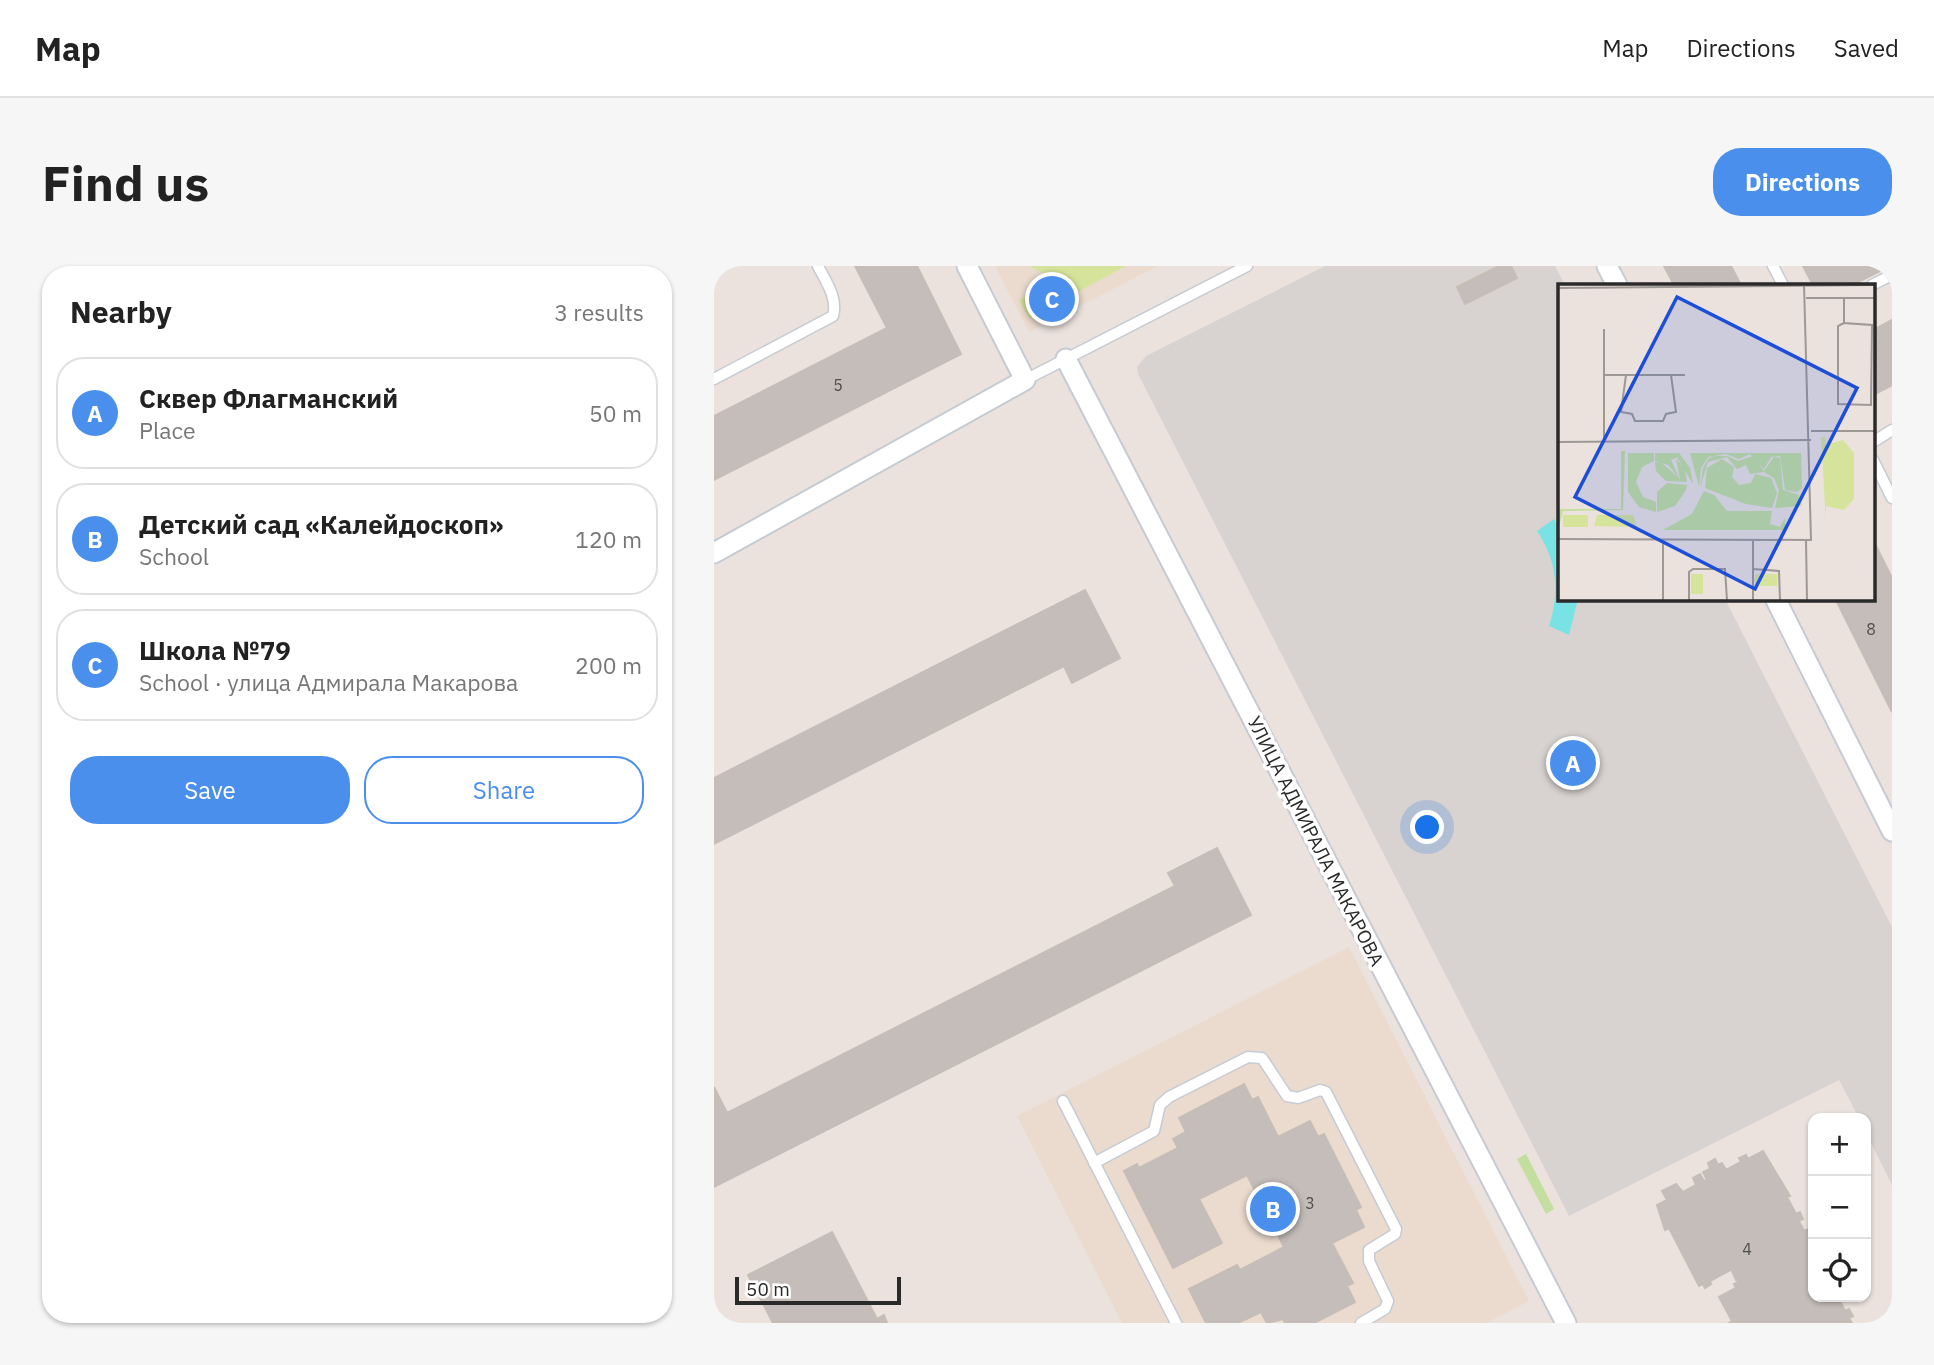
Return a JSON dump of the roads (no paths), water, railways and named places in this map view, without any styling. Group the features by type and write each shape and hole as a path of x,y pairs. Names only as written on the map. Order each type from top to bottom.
{"street":[{"path":"714,553 1025,380 967,266"},
{"path":"1607,266 1616,284"},
{"name":"УЛИЦА АДМИРАЛА МАКАРОВА","path":"1066,359 1561,1322"},
{"path":"1776,600 1886,806 1892,831"}],"lane":[{"path":"714,379 833,316 836,306 833,295 818,266"},
{"path":"1025,380 1247,266"},
{"path":"1773,266 1782,284"},
{"path":"1874,284 1892,275"},
{"path":"1874,441 1892,430"},
{"path":"1874,462 1892,498"},
{"path":"1094,1163 1154,1131 1160,1105 1169,1097 1254,1055 1267,1065 1278,1086 1287,1096 1298,1098 1320,1090 1326,1092 1396,1229 1395,1234 1369,1250 1369,1261 1388,1301 1385,1309 1361,1323"},
{"path":"1063,1101 1176,1323"}],"water":[{"path":"1554,519 1558,525 1558,600 1578,600 1569,635 1549,626 1555,601 1555,577 1549,553 1537,531"}],"place":[{"name":"Школа №79","path":"1052,299"},
{"name":"Сквер Флагманский","path":"1573,763"},
{"name":"Детский сад «Калейдоскоп»","path":"1273,1209"}]}
